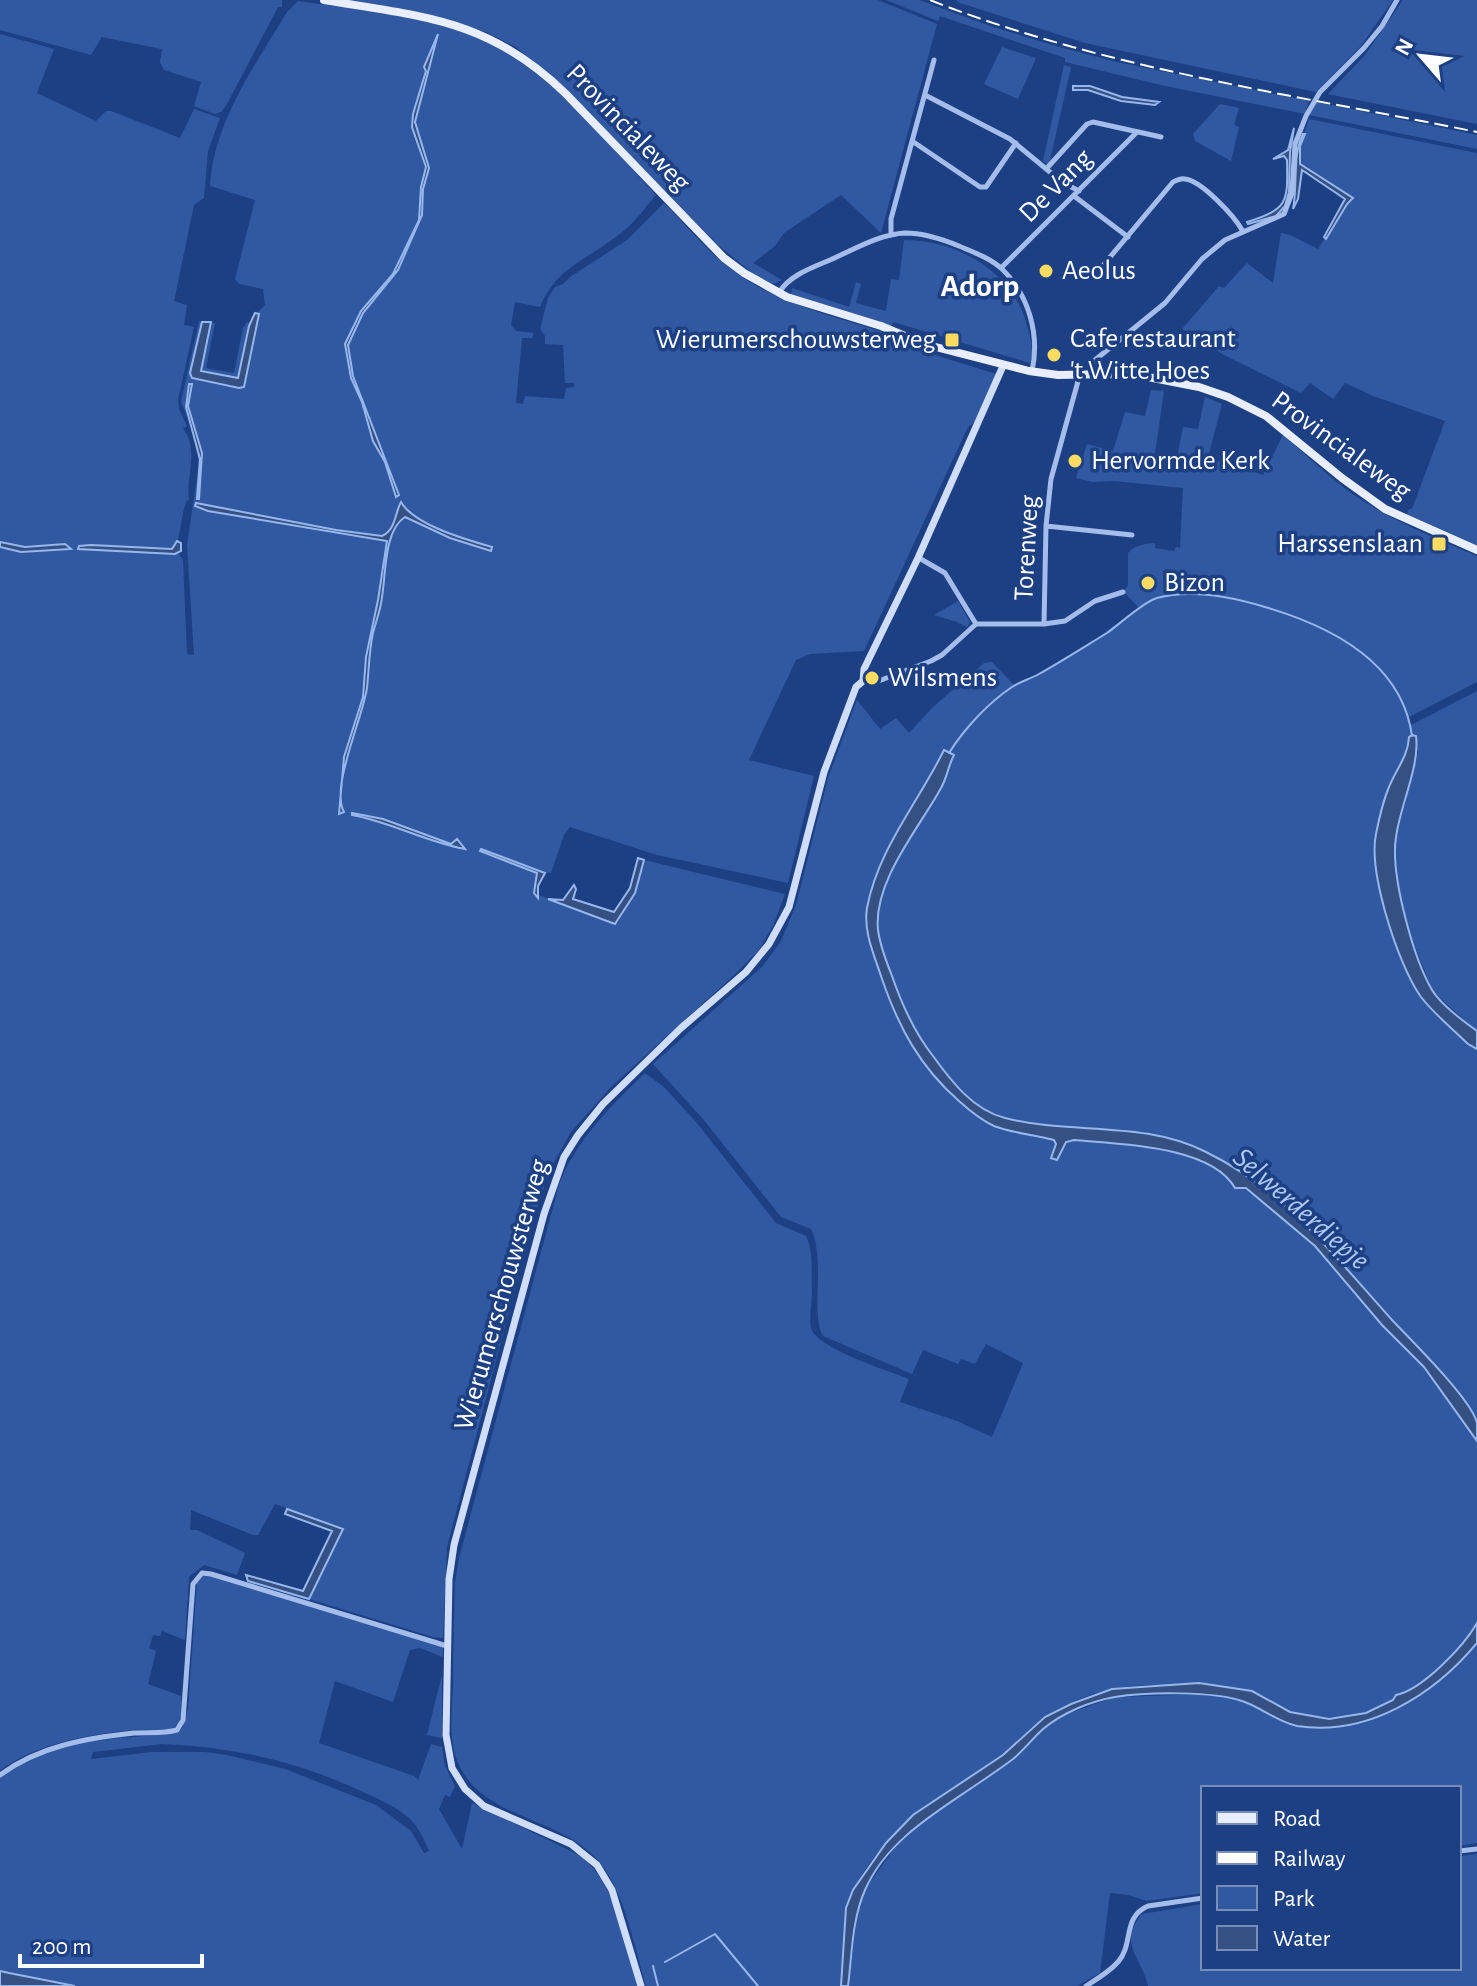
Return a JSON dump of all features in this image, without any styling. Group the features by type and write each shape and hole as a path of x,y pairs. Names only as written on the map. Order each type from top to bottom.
{"main road":[{"name":"Provincialeweg","path":"324,0 451,23 510,48 543,72 566,94 724,258 779,293 907,332 941,347 1003,366 1031,372 1159,378 1228,397 1266,416 1385,509 1477,550"}],"street":[{"path":"1090,374 1091,364 1165,303 1202,259 1242,230 1274,220 1286,211 1292,193 1295,144 1306,116 1323,88 1354,60 1382,26 1397,0"},
{"path":"891,235 891,219 934,60"},
{"path":"925,95 1016,143 1062,182 1074,186 1076,193 1128,237"},
{"name":"De Vang","path":"1047,168 1087,124 1093,122 1161,137"},
{"name":"De Vang","path":"1001,268 1137,132"},
{"path":"912,141 980,187 986,187 1016,143"},
{"path":"1100,269 1173,182 1181,178 1189,179 1209,193 1242,230"},
{"path":"779,293 787,282 812,268 891,235 926,235 984,257 1001,268 1013,283 1032,323 1037,350 1031,372"},
{"name":"Wierumerschouwsterweg","path":"641,1986 615,1898 597,1865 571,1844 484,1806 460,1782 450,1761 446,1735 447,1646 449,1579 454,1545 559,1169 594,1114 672,1037 746,972 774,936 792,898 827,763 856,687 863,681 864,669 918,558 1003,366"},
{"name":"Torenweg","path":"863,681 876,682 931,661 976,624 1044,624 1046,526 1052,474 1080,374"},
{"path":"1046,526 1132,535"},
{"path":"918,558 943,570 976,624"},
{"path":"1044,624 1065,621 1095,601 1123,592"},
{"path":"0,1775 20,1760 49,1749 105,1737 177,1730 183,1720 193,1584 202,1573 447,1646"},
{"path":"1086,1986 1118,1962 1127,1947 1131,1921 1140,1910 1201,1898"}],"green space":[{"path":"0,0 282,0 282,7 278,7 227,104 215,114 194,106 201,82 164,70 160,62 162,49 102,37 91,55 0,30"},
{"path":"348,0 878,0 937,24 881,233 841,195 784,233 775,246 753,263 782,280 773,284 755,275 718,245 574,98 516,47 486,32 438,17"},
{"path":"886,0 919,0 1059,47 1117,62 1309,101 1305,114 1165,86 1065,62 1065,58 940,16 938,21"},
{"path":"957,0 1393,0 1361,46 1316,92 1085,43"},
{"path":"1403,0 1477,0 1477,124 1328,94 1365,55"},
{"path":"298,1 403,15 472,35 532,70 558,92 656,195 623,231 563,274 540,307 515,302 511,325 516,331 534,333 532,338 522,338 516,403 523,404 525,396 564,399 566,388 574,387 574,383 565,383 563,345 545,344 545,336 540,329 548,298 555,287 627,240 664,203 725,265 771,293 809,309 889,334 887,340 996,374 976,421 968,427 864,651 810,654 796,660 749,760 814,776 788,883 657,855 570,827 564,835 551,873 540,872 536,894 612,923 618,923 635,893 644,860 785,894 773,926 758,951 611,1087 571,1132 549,1171 528,1238 447,1547 443,1638 309,1599 343,1529 340,1527 275,1504 258,1535 253,1535 191,1510 190,1530 197,1530 245,1553 237,1575 204,1565 189,1577 185,1640 162,1631 160,1636 153,1635 149,1648 156,1651 148,1684 181,1696 181,1715 177,1727 115,1732 64,1742 31,1753 0,1770 0,547 21,552 71,549 65,544 25,547 0,542 0,34 54,49 37,93 96,121 106,111 111,111 180,138 194,109 220,118 208,151 204,198 194,205 174,301 187,305 184,325 194,327 178,400 187,426 183,428 191,446 191,455 189,501 178,539 172,549 78,547 179,554 183,560 187,654 194,655 187,545 199,464 194,434 181,402 199,321 202,322 190,372 194,379 244,387 257,313 265,305 263,289 239,284 235,279 255,200 210,186 213,162 219,139 238,95 287,12","holes":["197,503 382,536 392,527 398,504 431,525 492,548 491,551 450,538 405,517 401,518 387,541 208,511"]},
{"path":"1002,47 1036,58 1018,99 984,84"},
{"path":"1064,65 1071,67 1049,165 1043,161"},
{"path":"1317,102 1477,135 1477,149 1309,115"},
{"path":"1220,104 1239,108 1234,125 1239,127 1231,161 1195,141 1193,134"},
{"path":"1309,119 1477,153 1477,545 1407,514 1412,509 1445,421 1345,383 1333,399 1310,383 1301,393 1224,355 1182,329 1219,286 1224,288 1247,263 1273,283 1281,233 1318,249 1352,200 1300,164 1300,146"},
{"path":"904,240 924,241 963,253 996,275 1020,307 1031,340 1030,363 893,322 891,326 791,294 792,288 849,307 856,282 861,284 856,303 886,311 891,279 899,280"},
{"path":"211,322 215,323 206,368 234,373 243,328 247,322 250,323 238,378 201,371"},
{"path":"1151,390 1164,391 1154,460 1176,463 1183,427 1198,429 1205,397 1222,404 1207,461 1214,463 1216,460 1263,475 1283,435 1368,504 1477,556 1477,682 1409,717 1411,725 1477,691 1477,1031 1433,992 1410,934 1397,881 1395,838 1407,798 1408,780 1418,752 1409,737 1408,754 1398,767 1379,887 1408,975 1425,1002 1477,1049 1477,1623 1453,1655 1418,1685 1374,1710 1345,1717 1299,1715 1250,1691 1165,1685 1124,1687 1076,1700 1039,1722 1008,1750 919,1813 882,1848 866,1868 850,1900 845,1924 841,1986 646,1986 627,1917 613,1883 594,1856 577,1842 497,1804 479,1791 465,1776 455,1755 452,1739 455,1583 459,1558 559,1185 585,1138 645,1073 664,1087 696,1122 776,1223 806,1236 812,1263 810,1324 816,1336 839,1351 909,1379 900,1402 957,1421 992,1437 1023,1363 986,1344 975,1364 961,1359 958,1364 923,1350 912,1374 823,1336 819,1327 817,1256 811,1229 781,1217 703,1119 653,1064 762,967 781,941 796,905 828,778 857,700 880,729 896,718 909,733 933,707 984,663 992,662 1014,685 1020,684 1083,648 1139,608 1124,592 1128,585 1128,553 1143,544 1155,543 1155,548 1174,551 1176,547 1180,548 1183,488 1114,481 1092,482 1076,478 1087,444 1113,451 1125,412 1145,416"},
{"path":"958,601 970,622 967,627 934,615"},
{"path":"206,1573 443,1646 443,1657 420,1648 410,1650 393,1702 335,1681 319,1743 418,1780 431,1744 442,1747 445,1766 455,1786 450,1797 445,1795 439,1809 462,1849 472,1803 581,1856 594,1869 612,1899 639,1986 75,1986 0,1971 0,1776 31,1757 88,1741 176,1733 182,1728 188,1709 197,1581","holes":["162,1744 214,1748 264,1757 337,1780 393,1807 410,1819 429,1851 424,1853 411,1831 376,1805 285,1769 205,1752 152,1752 91,1759 93,1752"]},
{"path":"1477,1643 1477,1843 1461,1846 1461,1786 1201,1786 1201,1893 1147,1901 1110,1893 1100,1973 1077,1986 848,1986 858,1911 865,1889 902,1838 920,1821 1014,1758 1045,1727 1065,1715 1114,1697 1207,1694 1244,1701 1280,1720 1355,1724 1399,1708 1429,1688"},
{"path":"442,1675 442,1738 427,1735"},
{"path":"1477,1854 1477,1986 1148,1986 1133,1950 1132,1934 1142,1914 1201,1904 1201,1970 1461,1970 1461,1856"}],"water":[{"path":"438,34 415,122 429,168 423,189 422,215 398,270 363,313 348,345 353,376 399,495 396,497 351,378 345,344 361,311 393,274 419,220 421,187 426,167 412,127 413,114 426,71 424,67"},
{"path":"1073,86 1090,86 1122,97 1159,102 1155,105 1121,101 1088,90 1073,90"},
{"path":"1294,128 1285,206 1276,216 1248,224 1271,213 1283,202 1287,186 1287,160 1284,156 1273,159 1288,150"},
{"path":"1303,134 1300,164 1353,198 1326,239 1324,237 1345,199 1302,170 1298,199 1293,209 1298,151"},
{"path":"255,313 259,314 244,387 192,378 190,373 202,322 211,322 201,371 238,378 249,326"},
{"path":"189,384 192,384 188,406 202,453 199,499 200,459 186,407"},
{"path":"401,502 417,518 429,524 492,547 491,551 450,538 405,517 398,523 387,553 367,688 342,783 344,757 363,697 366,657 387,541 208,511 195,506 196,503 382,536 393,525"},
{"path":"177,541 181,543 181,551 175,554 78,549 79,546 91,545 172,549"},
{"path":"0,542 25,547 65,544 71,549 21,552 0,547"},
{"path":"1412,735 1416,736 1415,760 1396,837 1396,872 1400,893 1411,937 1432,990 1477,1031 1477,1049 1438,1015 1412,982 1387,918 1376,871 1376,834 1381,810"},
{"path":"944,750 954,755 941,788 890,874 878,911 878,930 885,959 909,1018 947,1075 973,1101 1005,1118 1157,1136 1182,1142 1235,1168 1308,1227 1453,1386 1473,1413 1477,1423 1477,1441 1424,1367 1382,1325 1315,1246 1246,1188 1235,1188 1223,1174 1206,1163 1162,1149 1074,1140 1066,1142 1057,1160 1051,1158 1056,1144 1054,1140 1008,1130 985,1121 945,1088 922,1060 889,997 870,944 866,917 872,886 889,846"},
{"path":"341,791 344,812 339,814"},
{"path":"352,813 383,819 451,844 457,839 465,849 436,842"},
{"path":"481,849 545,873 538,886 538,898 534,893 537,873"},
{"path":"638,858 644,860 635,893 615,924 548,899 563,900 574,885 573,899 614,912 630,888"},
{"path":"287,1509 343,1529 309,1599 248,1581 246,1575 303,1591 332,1531 285,1514"},
{"path":"1477,1623 1477,1643 1441,1679 1397,1708 1349,1725 1323,1728 1297,1726 1242,1701 1214,1695 1179,1693 1106,1699 1077,1708 1059,1718 1043,1729 1013,1759 912,1831 885,1858 861,1901 848,1986 841,1986 846,1908 853,1890 886,1843 913,1815 1003,1755 1045,1717 1112,1689 1199,1683 1252,1691 1290,1712 1329,1719 1366,1713 1430,1676 1453,1655"},
{"path":"0,1971 9,1973 75,1986 0,1986"}],"waterway":[{"name":"Selwerderdiepje","path":"949,753 977,717 1012,687 1107,633 1151,600 1184,594 1211,595 1252,603 1290,615 1337,637 1359,651 1394,687 1412,736"},
{"path":"665,1962 715,1934 758,1986"},
{"path":"653,1966 658,1986"}],"railway":[{"path":"930,0 995,24 1130,62 1477,132"}],"place":[{"name":"Aeolus","path":"1046,271"},
{"name":"Wierumerschouwsterweg","path":"952,340"},
{"name":"Cafe restaurant 't Witte Hoes","path":"1054,355"},
{"name":"Hervormde Kerk","path":"1075,461"},
{"name":"Harssenslaan","path":"1439,544"},
{"name":"Bizon","path":"1148,583"},
{"name":"Wilsmens","path":"872,678"}],"district":[{"name":"Adorp","path":"980,286"}]}
